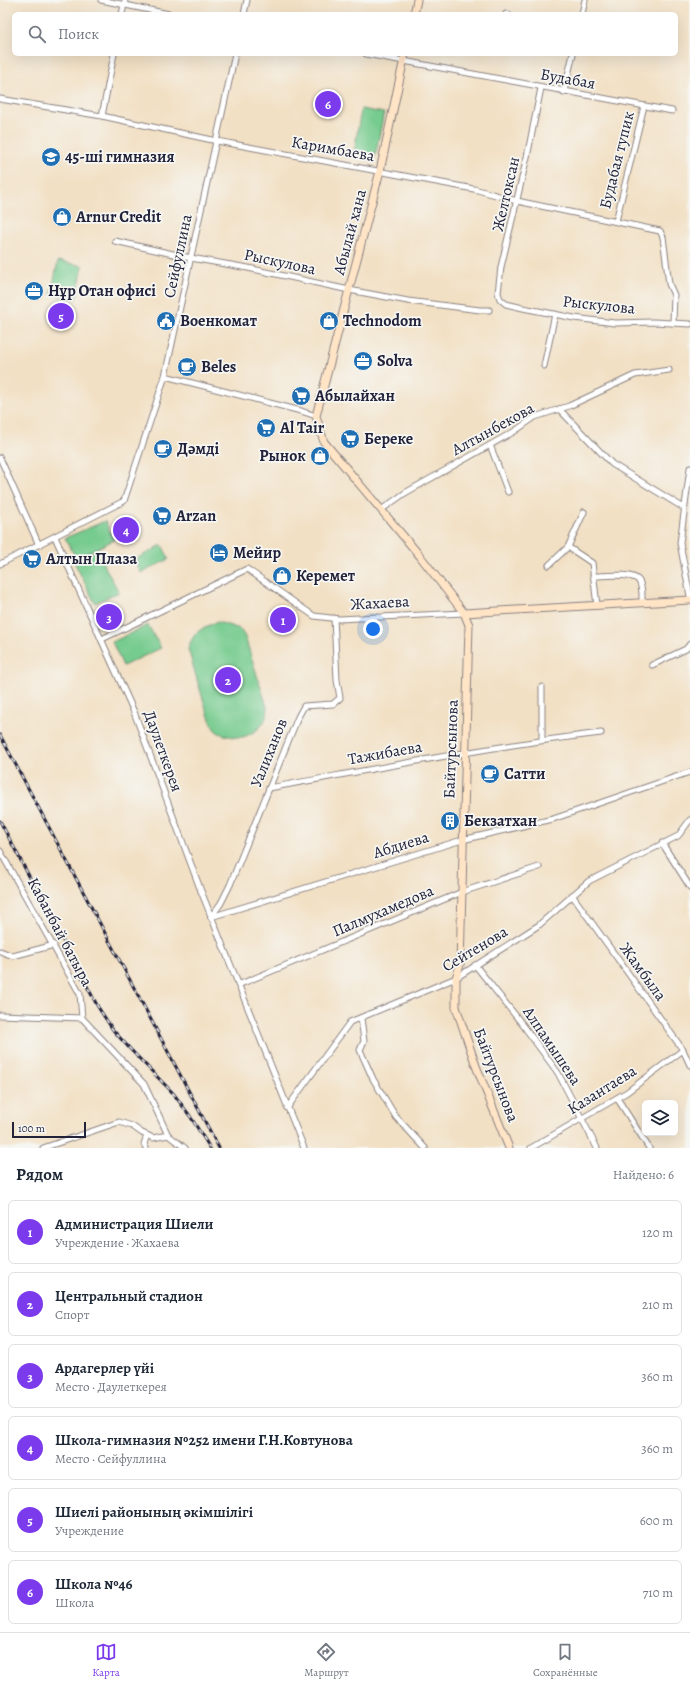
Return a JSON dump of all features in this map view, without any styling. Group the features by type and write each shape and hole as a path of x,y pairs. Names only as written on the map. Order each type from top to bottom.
{"main road":[{"path":"414,12 417,0"},
{"name":"Абылай хана","path":"316,416 380,171 405,56"},
{"name":"Байтурсынова","path":"316,416 324,442 420,556 464,613 469,625 462,840 460,965 456,978 456,1007 476,1066 509,1148"},
{"name":"Жахаева","path":"464,613 690,600"}],"street":[{"path":"102,0 125,2 162,12"},
{"path":"244,12 247,0"},
{"path":"582,12 585,0"},
{"path":"122,12 125,2"},
{"path":"102,116 114,56"},
{"name":"Сейфуллина","path":"55,537 124,502 165,376 236,56"},
{"name":"Будабая","path":"376,56 541,88 672,111"},
{"path":"564,92 573,56"},
{"name":"Желтоксан","path":"506,304 500,299 498,293 502,267 541,88"},
{"name":"Каримбаева","path":"0,98 102,116 216,141 474,189 517,201 660,231 663,237 669,284 674,295 673,323"},
{"name":"Будабая тупик","path":"616,221 644,106"},
{"name":"Рыскулова","path":"115,241 349,290 424,303 489,310"},
{"name":"Рыскулова","path":"506,304 555,314 616,323 690,324"},
{"path":"544,366 555,314"},
{"name":"Алтынбекова","path":"381,510 405,493 515,431 535,417 559,409 635,375 670,370"},
{"path":"165,376 316,416"},
{"path":"559,409 612,464 684,508"},
{"path":"490,445 508,492"},
{"path":"0,458 39,545"},
{"path":"690,468 680,543 690,596"},
{"path":"549,565 568,547 584,512"},
{"path":"0,564 55,537"},
{"name":"Даулеткерея","path":"55,537 134,712 211,917 304,1148"},
{"path":"568,547 592,564 596,606"},
{"name":"Жахаева","path":"102,640 247,569 314,616 334,618 464,613"},
{"path":"593,576 631,575 638,580 641,587 642,603"},
{"name":"Уалиханов","path":"211,917 221,903 230,885 298,717 304,706 333,704 340,698 337,680 334,618"},
{"path":"652,665 686,649 690,644"},
{"path":"542,687 542,740"},
{"name":"Тажибаева","path":"269,788 465,752 601,732"},
{"name":"Абдиева","path":"211,917 462,840 552,818 690,772"},
{"name":"Сейтенова","path":"287,1108 350,1022 456,978 538,925 588,880 678,836 690,820"},
{"path":"662,844 690,888"},
{"name":"Кабанбай батыра","path":"0,851 54,945 80,994 82,1018"},
{"name":"Палмухамедова","path":"238,985 462,892 539,867"},
{"name":"Жамбыла","path":"572,895 682,1050 690,1065"},
{"path":"0,951 13,956 54,945"},
{"name":"Алпамышева","path":"475,965 523,1025 558,1073 597,1148"},
{"path":"0,1015 82,1018 144,1084 168,1134 185,1148"},
{"path":"361,1018 364,1040 360,1050 373,1079 396,1117 425,1148"},
{"name":"Казантаева","path":"532,1148 627,1092 682,1050"},
{"path":"617,1098 649,1148"},
{"path":"43,1148 119,1122 132,1126 153,1138 168,1134"},
{"path":"146,1148 144,1144 147,1135"}],"green space":[{"path":"361,109 384,113 375,157 354,153"},
{"path":"58,261 83,266 76,299 51,294"},
{"path":"105,521 114,540 76,558 65,538"},
{"path":"162,545 169,559 141,573 134,560"},
{"path":"96,551 119,592 95,603 74,562"},
{"path":"218,622 240,629 245,637 268,710 265,720 261,726 254,732 243,737 226,736 216,731 205,705 188,649 192,638 198,631"},
{"path":"148,625 161,648 123,666 112,642"}],"railway":[{"path":"0,735 219,1148"},
{"path":"0,821 98,1007 113,1030 173,1093 190,1116 210,1148"}],"place":[{"name":"Школа №46","path":"328,104"},
{"name":"45-ші гимназия","path":"51,157"},
{"name":"Arnur Credit","path":"62,217"},
{"name":"Нұр Отан офисі","path":"34,291"},
{"name":"Шиелі районының әкімшілігі","path":"61,316"},
{"name":"Военкомат","path":"166,321"},
{"name":"Technodom","path":"329,321"},
{"name":"Solva","path":"363,361"},
{"name":"Beles","path":"187,367"},
{"name":"Абылайхан","path":"301,396"},
{"name":"Al Tair","path":"266,428"},
{"name":"Береке","path":"350,439"},
{"name":"Дәмді","path":"163,449"},
{"name":"Рынок","path":"320,456"},
{"name":"Arzan","path":"162,516"},
{"name":"Школа-гимназия №252 имени Г.Н.Ковтунова","path":"126,530"},
{"name":"Мейир","path":"219,553"},
{"name":"Алтын Плаза","path":"32,559"},
{"name":"Керемет","path":"282,576"},
{"name":"Ардагерлер үйі","path":"109,617"},
{"name":"Администрация Шиели","path":"283,620"},
{"name":"Центральный стадион","path":"228,680"},
{"name":"Сатти","path":"490,774"},
{"name":"Бекзатхан","path":"450,821"}]}
